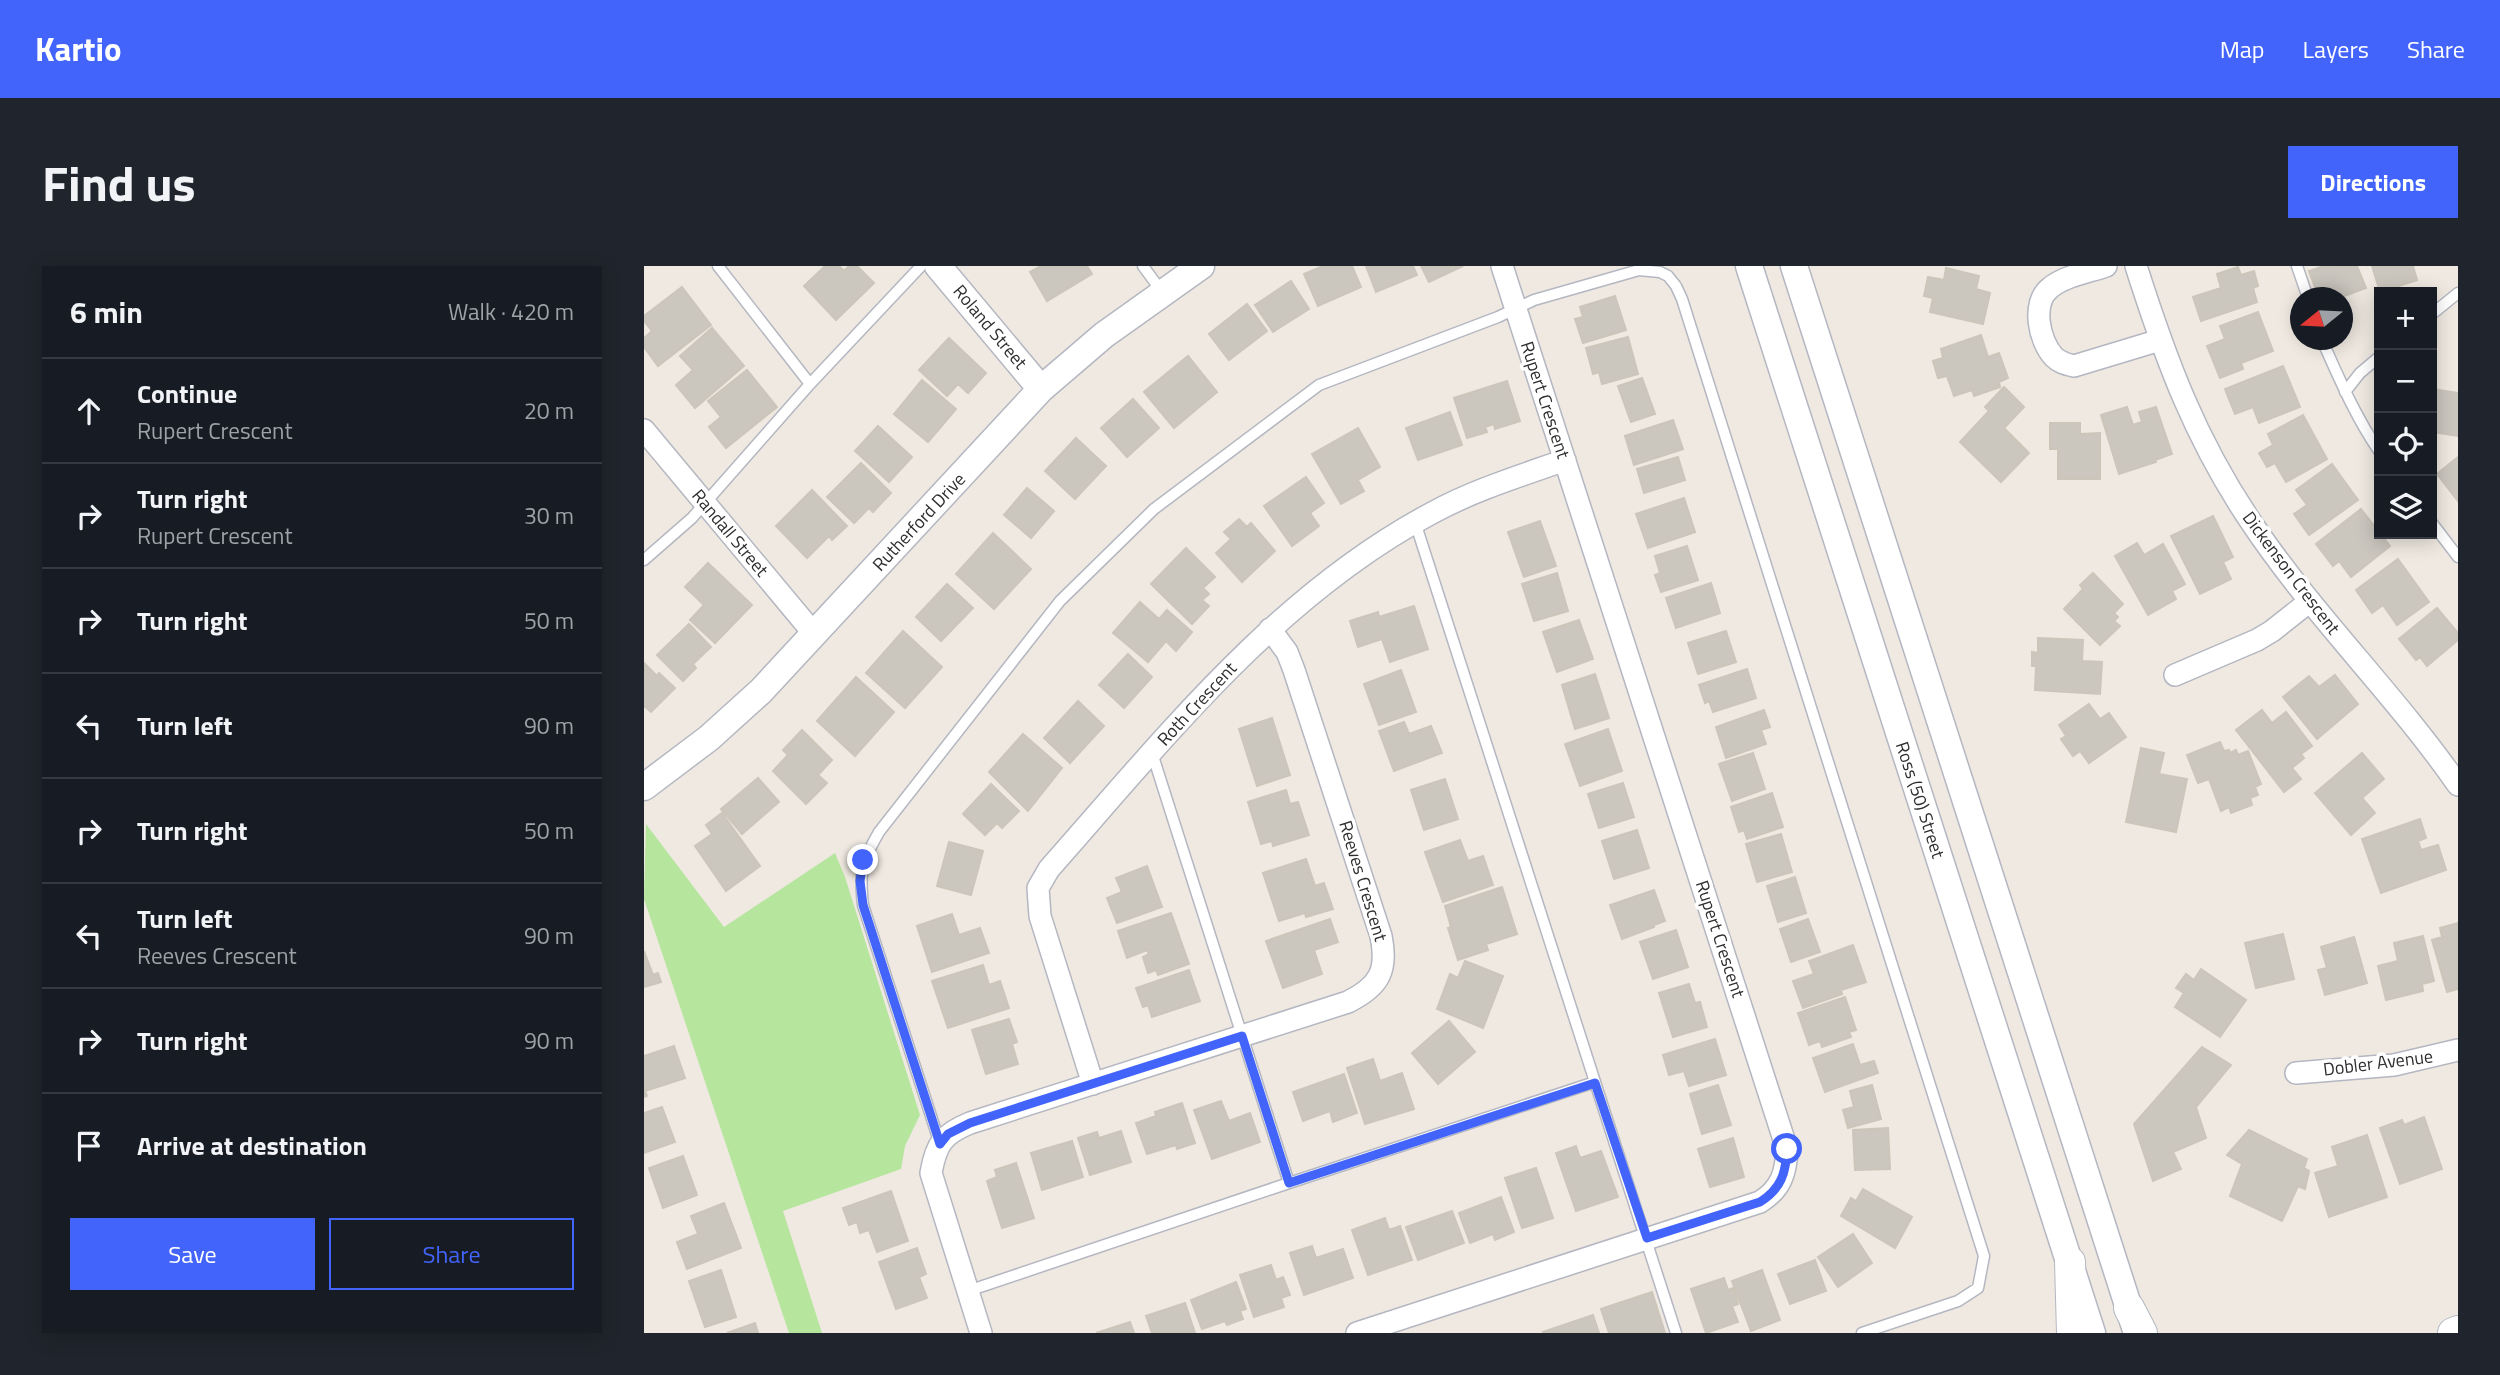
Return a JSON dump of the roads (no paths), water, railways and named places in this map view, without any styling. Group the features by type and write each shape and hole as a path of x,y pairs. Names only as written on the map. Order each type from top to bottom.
{"main road":[{"path":"2070,1262 2072,1333"}],"street":[{"name":"Roland Street","path":"938,266 1041,389"},
{"name":"Rutherford Drive","path":"644,787 709,738 761,691 1041,389 1104,335 1200,266"},
{"name":"Rupert Crescent","path":"1357,1333 1760,1202 1770,1196 1783,1180 1787,1166 1787,1149 1502,266"},
{"name":"Ross (50) Street","path":"1749,266 2092,1333"},
{"path":"1794,266 2136,1325"},
{"path":"2106,266 2053,285 2040,298 2039,321 2053,356 2062,363 2074,366 2160,340"},
{"name":"Dickenson Crescent","path":"2136,266 2160,340 2193,421 2230,489 2310,601 2458,785"},
{"name":"Randall Street","path":"644,430 815,635"},
{"name":"Roth Crescent","path":"1093,1084 1040,916 1038,888 1049,869 1152,752 1270,629 1349,564 1415,522 1480,491 1565,460"},
{"path":"2175,675 2265,636 2310,601"},
{"name":"Reeves Crescent","path":"940,1144 948,1134 970,1123 1348,1002 1362,995 1377,980 1384,962 1381,936 1294,670 1287,652 1270,629"},
{"name":"Dobler Avenue","path":"2297,1073 2394,1065 2458,1050"},
{"path":"940,1144 931,1173 981,1333"}],"lane":[{"path":"718,266 810,384"},
{"path":"644,560 705,503 810,384 920,266"},
{"path":"1143,266 1161,292"},
{"path":"2297,266 2304,287"},
{"path":"940,1144 863,905 860,881 863,860 879,832 1060,601 1154,509 1319,385 1498,317 1534,300 1639,270 1660,272 1668,276 1682,299 1984,1256 1978,1288 1958,1301 1862,1333"},
{"path":"2437,310 2458,293"},
{"path":"2326,350 2344,393 2374,444"},
{"path":"2344,393 2374,361"},
{"path":"1415,522 1676,1333"},
{"path":"2437,530 2458,557"},
{"path":"1152,752 1289,1183"},
{"path":"968,1291 1595,1083"}]}
